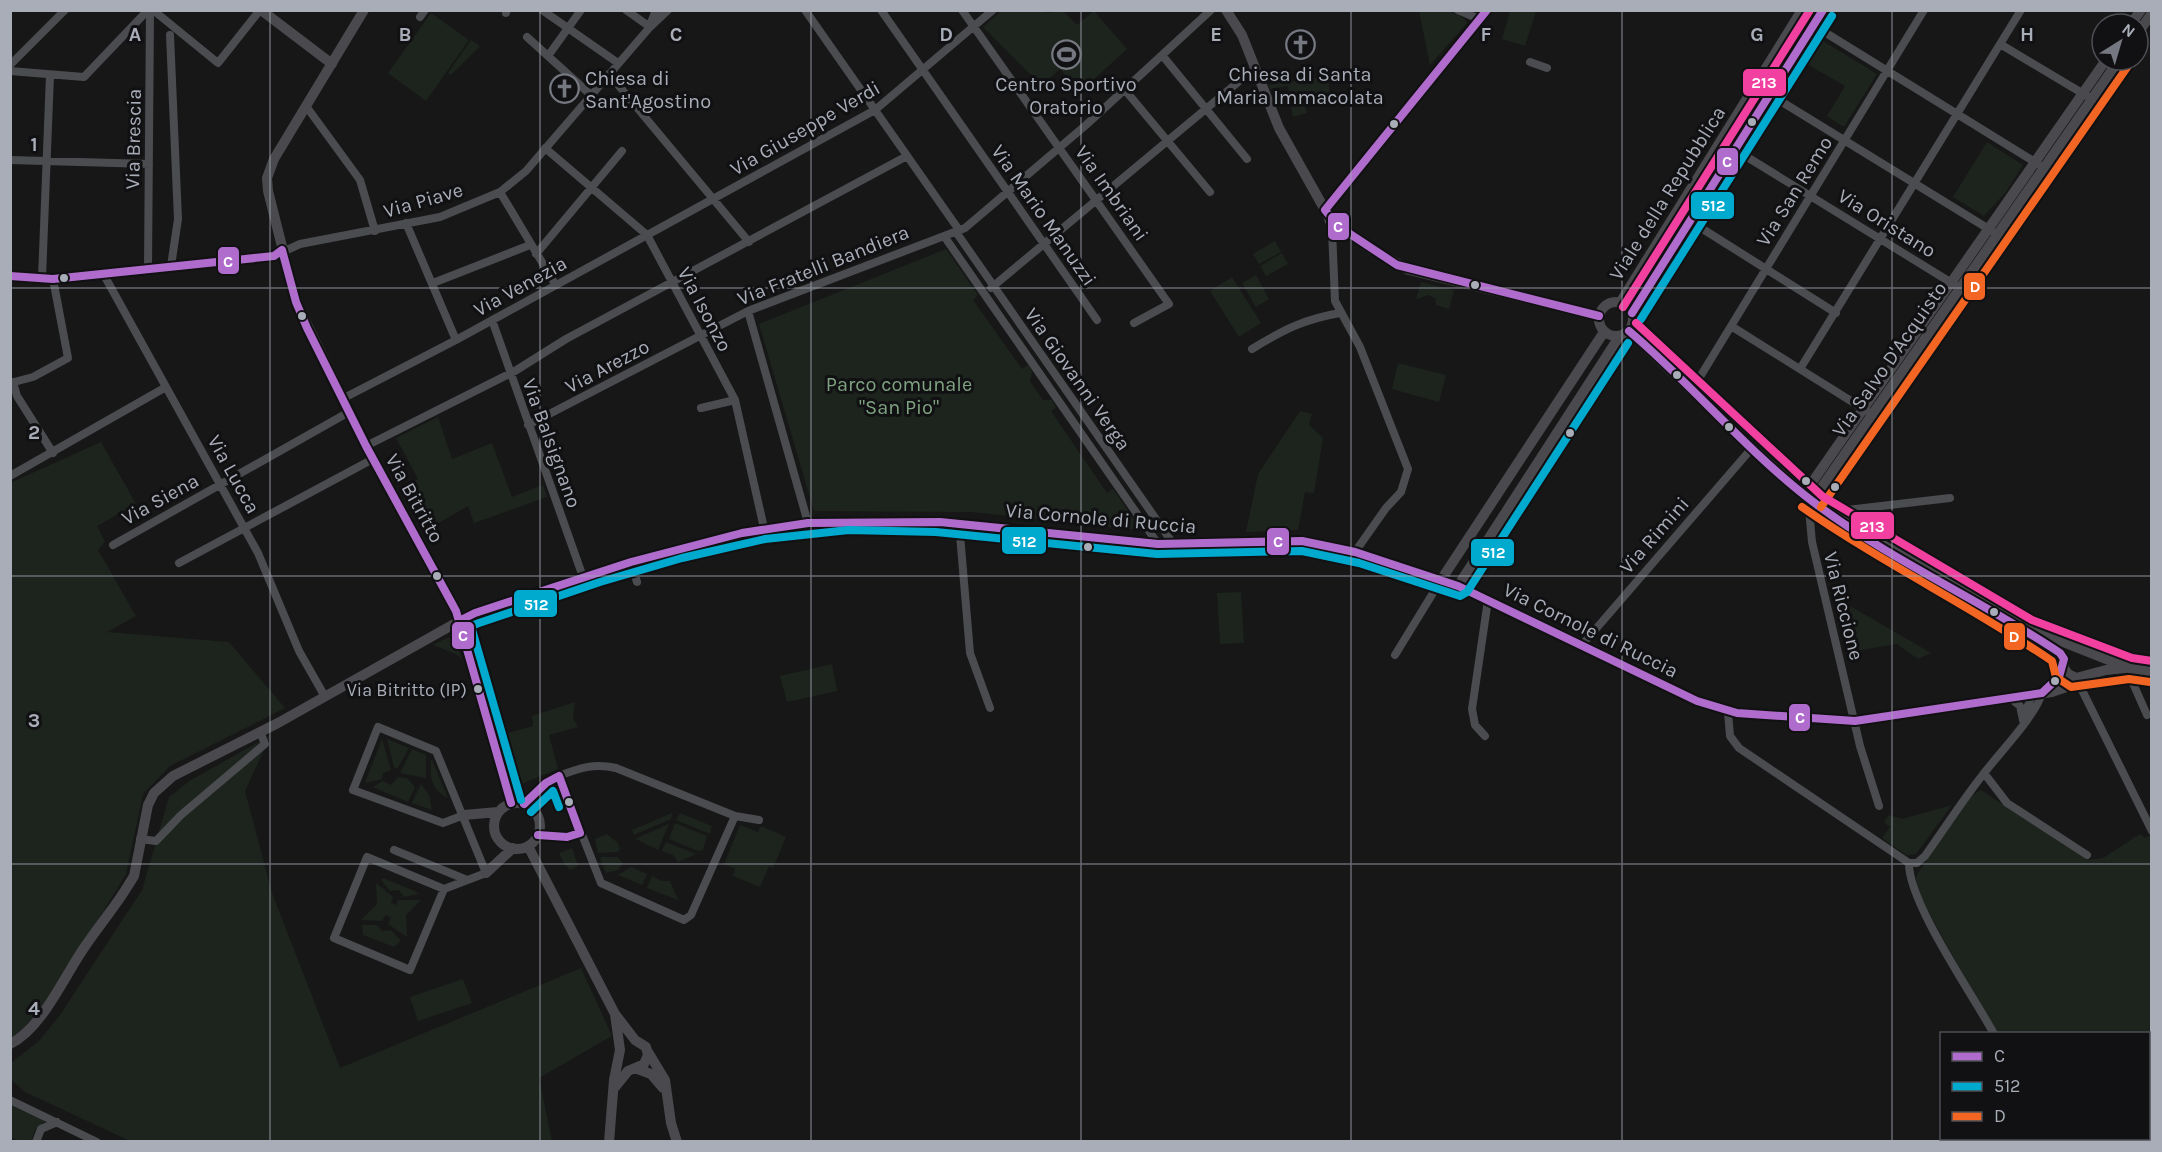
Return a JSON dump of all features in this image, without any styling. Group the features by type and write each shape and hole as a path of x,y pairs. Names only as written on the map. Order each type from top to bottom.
{"main road":[{"path":"261,10 332,64"},
{"name":"Via Bitritto","path":"364,10 276,154 267,178 282,250 302,315 372,459 459,621 511,803"},
{"path":"1226,10 1242,35 1279,128 1325,210 1338,226 1397,265 1599,316"},
{"name":"Viale della Repubblica","path":"1620,303 1802,10"},
{"name":"Viale della Repubblica","path":"1632,313 1823,10"},
{"name":"Via Salvo D'Acquisto","path":"2087,97 2100,72"},
{"name":"Via Salvo D'Acquisto","path":"1808,498 2087,97 2109,72"},
{"path":"1458,586 1619,336 1629,331 1633,323 1632,313 1620,303 1607,304 1599,316"},
{"path":"1599,316 1604,332"},
{"path":"1629,331 1752,448 1828,513 2027,629 2064,663 2068,674 2076,678 2131,668"},
{"path":"1604,332 1619,336"},
{"path":"1441,580 1604,332"},
{"name":"Via Cornole di Ruccia","path":"10,1044 19,1040 42,1013 85,946 121,898 134,876 148,805 154,793 173,776 260,732 475,613 631,562 764,528 808,523 907,520 959,523 1173,545 1302,541 1355,552 1458,586 1697,701 1728,712 1855,721 2063,689 2072,685 2076,678"},
{"path":"2027,629 2038,631 2083,651 2131,668 2151,672"},
{"path":"2037,693 2060,677 2070,652 2083,651 2090,657 2092,666 2088,675"},
{"path":"524,804 539,789 559,776"},
{"path":"464,815 498,812 511,803 524,804 536,813 540,827 538,835 528,846 513,848 486,873"},
{"path":"498,812 495,819 495,834 500,841 513,848"},
{"path":"538,835 567,837 580,833"},
{"path":"528,846 615,1014 635,1040 644,1044 665,1080 671,1123 677,1142"},
{"path":"615,1014 620,1052 625,1065 651,1074 667,1093"},
{"path":"609,1142 620,1052 626,1042 635,1040"},
{"path":"615,1087 621,1077 633,1068 644,1064 648,1052"}],"street":[{"path":"10,65 65,10"},
{"path":"10,71 84,77 150,10 218,63 261,10"},
{"name":"Via Brescia","path":"148,269 150,10"},
{"path":"542,10 618,63"},
{"path":"548,56 580,10"},
{"path":"626,10 650,27 656,10"},
{"name":"Via Piave","path":"10,276 53,279 274,256 282,250 300,244 440,217 500,192 526,171 618,63 668,10"},
{"name":"Via Mario Manuzzi","path":"881,10 1097,320"},
{"name":"Via Imbriani","path":"962,10 1169,304 1134,323"},
{"name":"Via Giuseppe Verdi","path":"713,200 875,110 993,10"},
{"name":"Via Fratelli Bandiera","path":"700,335 748,312 965,228 1125,90 1211,10"},
{"path":"1458,10 1479,19"},
{"path":"1355,552 1386,508 1401,492 1408,470 1360,347 1335,301 1332,230 1325,210 1487,10"},
{"name":"Via San Remo","path":"1692,390 1924,10"},
{"path":"1800,369 2021,10"},
{"name":"Via Giovanni Verga","path":"808,12 1173,545"},
{"path":"1812,25 2040,165"},
{"path":"171,35 178,219 171,266"},
{"path":"527,37 592,96"},
{"path":"2000,44 2087,97"},
{"path":"1162,55 1247,159"},
{"path":"1530,62 1547,68"},
{"path":"984,294 1255,68"},
{"path":"609,74 749,242"},
{"path":"42,278 50,75"},
{"path":"1125,90 1210,192"},
{"path":"1769,94 1993,232"},
{"path":"306,106 360,180 375,231"},
{"name":"Via Isonzo","path":"545,148 647,235 735,400 764,528"},
{"name":"Via Oristano","path":"1734,149 1956,285"},
{"path":"536,254 622,151"},
{"path":"366,446 510,374 566,339 907,156"},
{"path":"10,160 149,164"},
{"path":"500,192 555,284"},
{"name":"Via Venezia","path":"342,399 456,340 555,284 713,200"},
{"path":"1690,221 1836,313"},
{"path":"406,223 456,340"},
{"name":"Via Giovanni Verga","path":"944,236 1158,544"},
{"path":"433,283 530,245"},
{"name":"Via Lucca","path":"104,275 245,528 299,651 324,695"},
{"path":"53,279 68,358 33,377 12,382 16,396 53,453"},
{"path":"748,312 808,523"},
{"path":"1251,349 1287,327 1318,316 1340,313"},
{"name":"Via Balsignano","path":"492,320 583,577"},
{"path":"1731,326 1868,411"},
{"name":"Via Arezzo","path":"528,425 700,335"},
{"path":"10,476 166,387"},
{"path":"700,408 735,400"},
{"name":"Via Siena","path":"113,545 348,412"},
{"name":"Via Rimini","path":"1582,645 1752,448"},
{"path":"179,563 372,459"},
{"name":"Via Riccione","path":"1808,498 1812,542 1855,721 1879,807"},
{"path":"1828,513 1950,498"},
{"path":"959,523 970,652 990,708"},
{"path":"631,562 637,582"},
{"path":"1395,655 1441,580"},
{"path":"1485,736 1475,725 1472,709 1488,600"},
{"path":"2131,668 2132,681 2147,715"},
{"path":"2076,678 2151,831"},
{"path":"1728,712 1730,736 1739,748 1909,863 1917,863 1925,856 2023,722 2038,708 2037,693"},
{"path":"2009,698 2020,706 2023,722"},
{"path":"444,889 410,970 334,939 367,857 444,889 486,873 464,815 436,751 378,727 352,790 443,823 464,815"},
{"path":"141,839 156,842 181,815 265,744 260,732"},
{"path":"735,816 691,915 684,920 601,883 559,776 584,766 599,764 616,768 735,816 759,820"},
{"path":"1984,773 2007,803 2087,855"},
{"path":"394,850 467,880"},
{"path":"1909,863 1912,888 1993,1032"},
{"path":"10,1100 97,1142"},
{"path":"36,1142 41,1129 57,1122"}],"green space":[{"name":"Centro Sportivo Oratorio","path":"1001,11 1044,11 1046,13 1063,11 1077,25 1094,11 1127,49 1080,92 1060,69 1042,86 983,27"},
{"path":"1419,11 1452,12 1467,23 1430,65"},
{"path":"1510,11 1536,11 1525,46 1502,39"},
{"path":"431,13 469,40 426,101 388,73"},
{"path":"1815,36 1877,74 1844,127 1827,116 1845,86 1800,60"},
{"path":"471,40 480,46 451,75 448,73"},
{"path":"1328,76 1330,98 1305,107 1307,113 1293,117 1288,86 1270,89 1268,85"},
{"path":"1987,142 2023,165 2006,192 1984,216 1953,197"},
{"path":"1275,241 1281,252 1259,264 1253,254"},
{"name":"Parco comunale \"San Pio\"","path":"946,249 978,295 973,300 1022,369 1028,365 1032,371 1030,381 1043,400 1052,400 1056,407 1051,411 1107,493 1113,489 1138,525 1137,530 972,512 814,511 759,324"},
{"path":"1282,253 1288,264 1266,276 1260,266"},
{"path":"1256,275 1269,299 1256,307 1242,283"},
{"path":"1232,277 1261,323 1239,337 1210,291"},
{"path":"1421,282 1454,290 1449,309 1436,305 1436,299 1428,295 1416,299"},
{"path":"1398,363 1446,375 1439,402 1392,389"},
{"path":"1300,411 1312,414 1309,425 1323,438 1314,493 1305,492 1298,530 1246,532 1258,474"},
{"path":"438,417 452,459 492,443 512,497 543,485 547,497 474,523 468,506 425,531 399,490 418,479 396,438"},
{"path":"101,442 136,504 97,526 105,542 98,550 136,616 107,632 229,642 285,708 170,766 143,794 126,874 42,1013 10,1042 10,483"},
{"path":"1241,592 1244,643 1220,644 1217,593"},
{"path":"1838,599 1931,653 1918,659 1897,644 1861,650 1853,660"},
{"path":"449,637 455,639 462,660 458,655 433,645"},
{"path":"832,664 837,691 787,702 780,676"},
{"path":"575,702 573,718 578,727 549,735 558,769 514,787 501,735 533,726 532,716"},
{"path":"271,735 245,791 272,893 340,1068 581,968 612,1036 539,1078 552,1141 130,1141 25,1092 11,1080 11,1063 39,1041 60,1015 142,890 169,797 191,780"},
{"path":"382,739 391,770 383,773 382,779 365,783"},
{"path":"387,739 409,748 397,769 394,767"},
{"path":"412,749 426,755 426,778 400,773"},
{"path":"431,760 448,798 438,791 433,783"},
{"path":"398,777 407,778 415,787 408,802 373,787 383,781 391,785"},
{"path":"421,784 429,795 432,810 412,803"},
{"path":"1981,790 2087,860 2103,858 2140,834 2145,838 2151,835 2151,1141 2059,1142 2058,1140 2150,1140 2150,1032 1994,1032 1917,891 1916,876 1969,797"},
{"path":"1952,805 1916,854 1906,855 1882,838 1890,827 1884,822 1889,815 1902,819"},
{"path":"672,813 671,819 634,835 632,830"},
{"path":"680,813 712,826 710,834 676,820"},
{"path":"675,823 707,836 703,850 698,851 669,839"},
{"path":"669,824 658,850 636,839 639,837"},
{"path":"740,825 758,832 761,826 786,837 773,868 769,866 760,887 733,876 735,869 724,864"},
{"path":"607,834 618,843 620,849 618,852 598,853 595,839"},
{"path":"666,842 696,854 678,862 673,855 662,851"},
{"path":"572,848 578,866 570,870 559,853"},
{"path":"617,857 623,863 618,870 606,873 600,859"},
{"path":"631,867 647,874 642,885 618,875"},
{"path":"652,876 662,881 670,881 678,900 647,888"},
{"path":"383,878 419,894 404,897 399,890 390,891 381,880"},
{"path":"376,883 393,897 391,903 396,905 398,900 421,900 406,915 407,937 388,924 391,918 386,915 382,921 361,920 377,904"},
{"path":"362,925 377,925 382,931 391,930 401,941 394,947 363,935"},
{"path":"463,979 472,1003 418,1021 410,997"},
{"path":"10,1103 45,1121 35,1130 31,1141 18,1141 11,1137"}],"transit line":[{"name":"C","path":"1487,10 1325,210 1338,226 1397,265 1599,316"},
{"name":"213","path":"1623,307 1810,10"},
{"name":"C","path":"1632,313 1823,10"},
{"name":"512","path":"1641,319 1832,16"},
{"name":"D","path":"1821,507 2124,72"},
{"name":"C","path":"10,276 53,279 274,256 282,250 296,302 307,328 366,446 456,611 511,803"},
{"name":"213","path":"1636,323 1822,496 2032,620 2132,658 2152,661"},
{"name":"C","path":"459,621 475,613 631,562 742,533 808,523 940,522 1158,544 1302,541 1355,552 1458,586 1697,701 1737,713 1855,721 2042,693 2059,677 2064,659 2060,653 1875,544 1816,504 1767,463 1629,331"},
{"name":"512","path":"521,800 471,626 600,582 682,558 765,539 849,530 936,532 1157,554 1302,551 1359,563 1460,596 1467,592 1628,343"},
{"name":"D","path":"1802,507 1863,547 2052,661 2056,677 2071,687 2129,679 2150,682"},
{"name":"C","path":"524,804 546,783 559,776 580,833 567,837 538,835"},
{"name":"512","path":"531,812 553,791 559,807"}],"place":[{"name":"Chiesa di Santa Maria Immacolata","path":"1300,44"},
{"name":"Centro Sportivo Oratorio","path":"1066,54"},
{"name":"Chiesa di Sant'Agostino","path":"564,89"},
{"name":"Via Bitritto (IP)","path":"478,689"}]}
